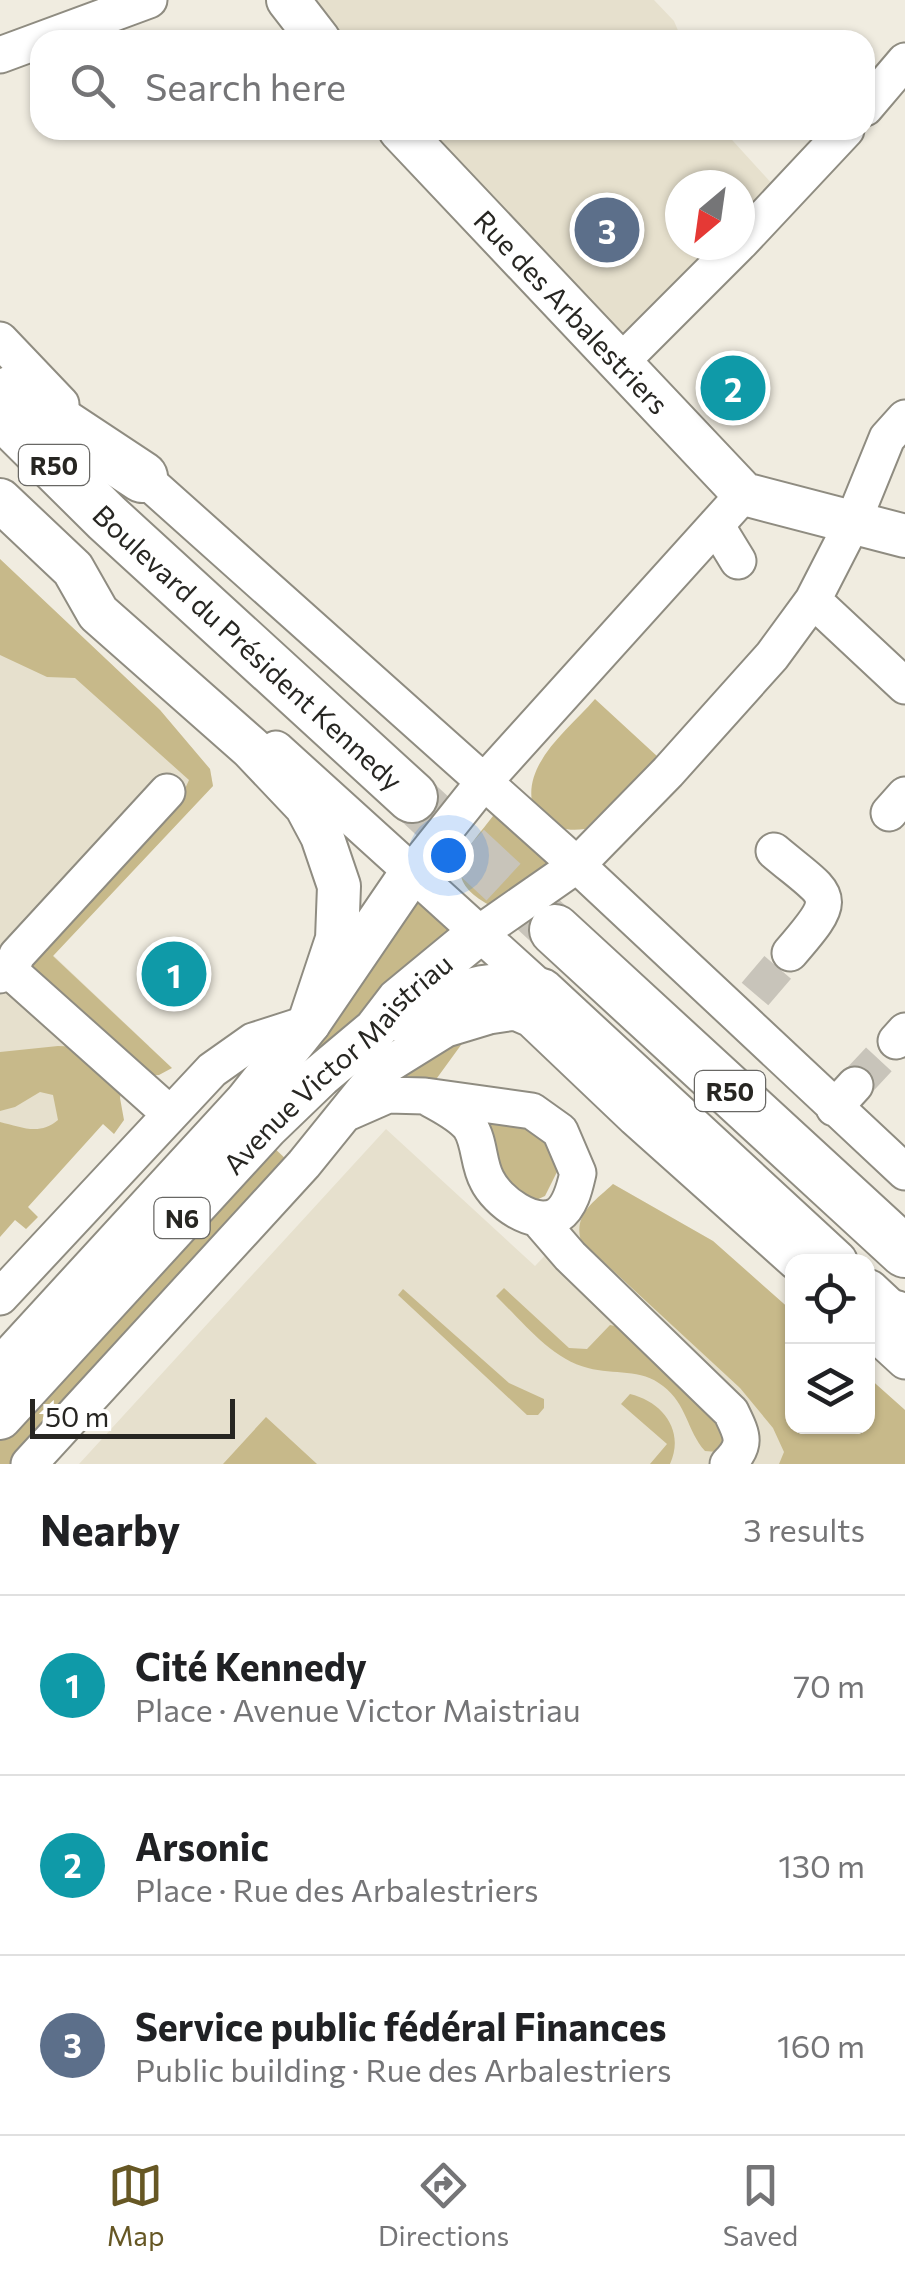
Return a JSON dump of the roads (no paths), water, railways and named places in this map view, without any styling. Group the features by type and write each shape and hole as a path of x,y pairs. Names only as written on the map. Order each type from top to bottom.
{"highway":[{"path":"0,382 142,477"},
{"name":"Boulevard du Président Kennedy","path":"0,412 107,518 412,797"},
{"path":"0,432 107,518"},
{"name":"R50","path":"555,930 904,1251"}],"main road":[{"path":"288,0 311,30"},
{"name":"Rue des Arbalestriers","path":"409,140 744,494"},
{"path":"744,494 905,536"},
{"path":"5,520 73,569 98,612 282,778 306,806 322,836 339,886 338,939 310,1023"},
{"name":"Avenue Victor Maistriau","path":"0,1370 246,1102 310,1023 412,872"},
{"name":"Avenue Victor Maistriau","path":"0,1418 267,1127 375,1030 398,1000 478,934"},
{"path":"375,1030 447,996 476,988 506,983 542,990 827,1254"}],"street":[{"path":"67,30 150,0"},
{"path":"0,54 30,43"},
{"path":"875,96 905,61"},
{"path":"755,227 837,140"},
{"path":"620,363 723,260"},
{"name":"Boulevard du Président Kennedy","path":"0,340 70,412 675,956 746,1005 844,1096 905,1172"},
{"path":"478,934 576,865 668,772 772,656 813,600 899,439"},
{"path":"412,872 482,783 744,494"},
{"path":"5,520 98,612"},
{"path":"716,525 738,561"},
{"name":"Boulevard du Président Kennedy","path":"73,569 542,990"},
{"path":"813,600 905,686"},
{"path":"772,608 778,624 772,656"},
{"path":"167,792 5,973 170,1114"},
{"path":"774,852 821,890 825,906 821,917 790,953"},
{"path":"346,1114 380,1070 446,1029 515,1012 532,1019 635,1118 787,1254"},
{"name":"Avenue Victor Maistriau","path":"0,1297 212,1070 232,1053 254,1042 310,1023"},
{"path":"598,1041 635,1118"},
{"name":"Avenue Victor Maistriau","path":"29,1464 346,1114 388,1095 425,1096 532,1111 560,1131 578,1173 567,1204 558,1215 538,1219"},
{"path":"425,1096 458,1115 472,1130 479,1160 496,1194 538,1219 570,1256 731,1412 742,1435 740,1452 728,1464"}],"tunnel":[{"path":"412,797 555,930"},
{"path":"755,994 790,953"},
{"path":"855,1085 896,1041"}],"place":[{"name":"Service public fédéral Finances","path":"607,230"},
{"name":"Arsonic","path":"733,388"},
{"name":"Cité Kennedy","path":"174,974"}]}
